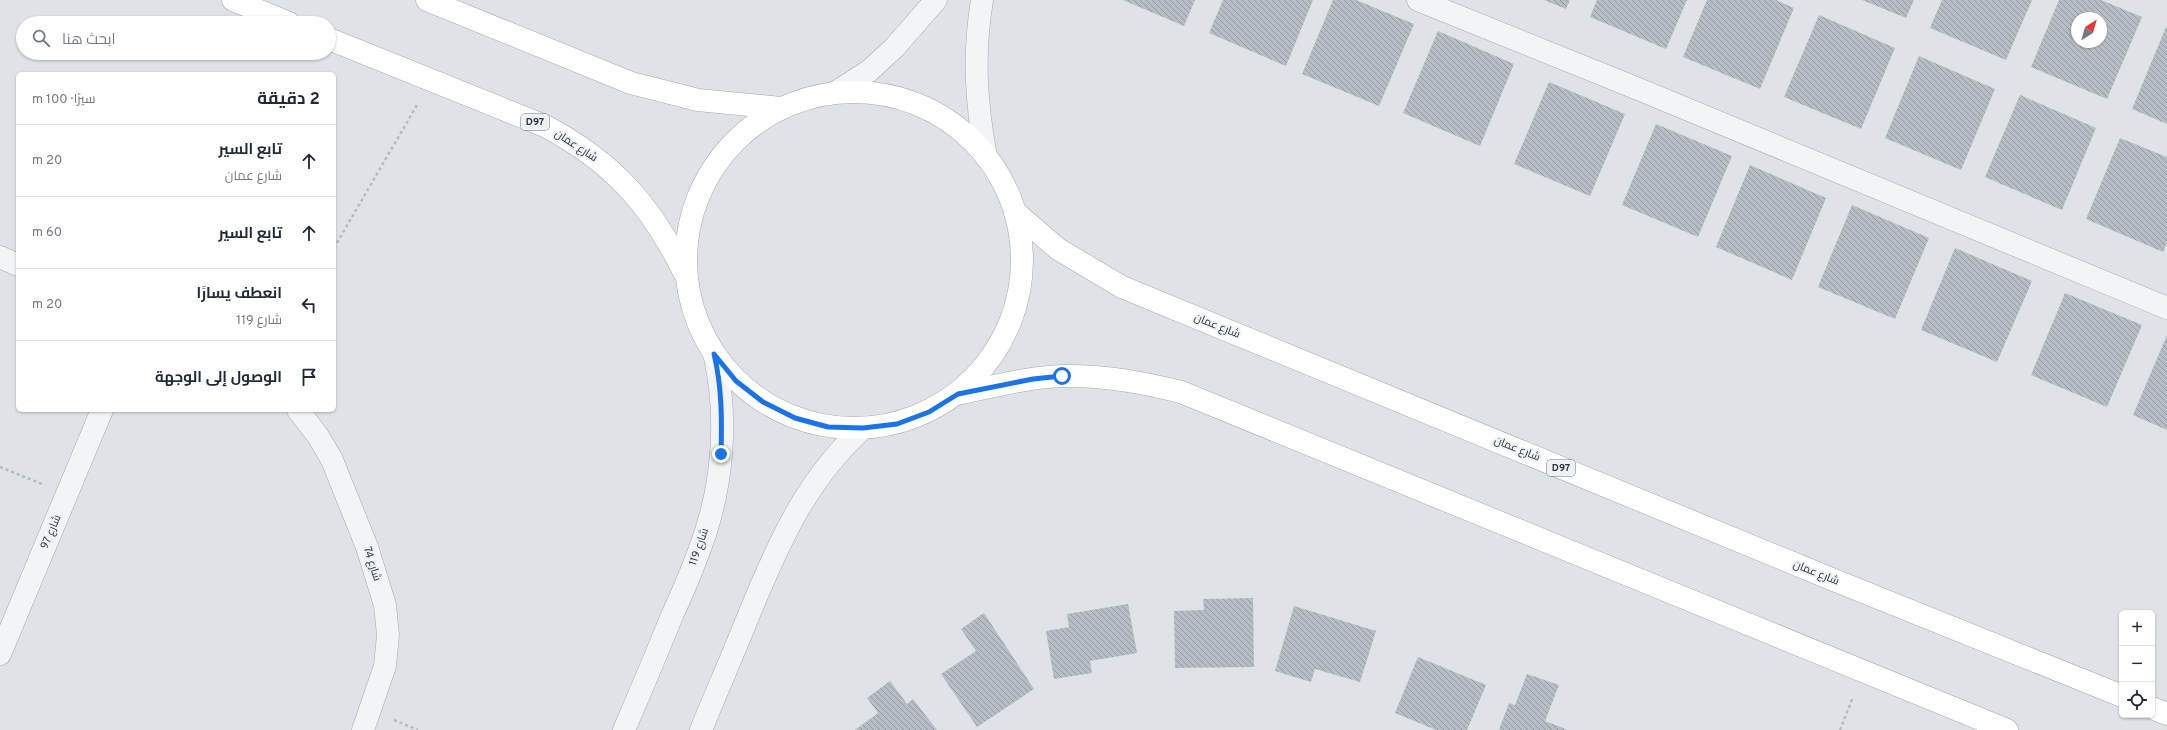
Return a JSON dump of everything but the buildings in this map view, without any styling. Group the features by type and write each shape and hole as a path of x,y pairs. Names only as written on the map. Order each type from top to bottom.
{"main road":[{"path":"233,0 272,16"},
{"path":"427,0 631,83 698,100 781,108"},
{"name":"شارع عمان","path":"336,42 545,126 569,139 592,155 635,194 655,220 686,276"},
{"path":"836,92 871,92 905,99 942,117 965,134 986,157 1004,183 1015,212 1022,252 1020,292 1007,331 986,366 958,394 929,412 903,421 863,428 828,427 795,418 763,402 736,381 714,354 695,317 686,276 686,235 697,195 717,160 746,130 781,108 803,99 836,92"},
{"name":"شارع عمان","path":"1015,212 1058,249 1122,287 1807,569 2119,695"},
{"path":"958,394 1033,379 1062,376 1120,378 1181,392 2007,730"},
{"path":"2155,709 2167,714"}],"street":[{"path":"836,92 869,71 894,48 936,0"},
{"path":"982,0 975,60 980,123 986,157"},
{"path":"1419,0 1646,92 2167,308"},
{"path":"0,258 16,264"},
{"name":"شارع 119","path":"624,730 700,550 709,518 721,454 722,416 720,379 714,354"},
{"name":"شارع 97","path":"0,654 101,412"},
{"name":"شارع 74","path":"300,412 318,436 332,460 367,547 385,606 388,635 384,666 363,730"},
{"path":"701,730 785,531 820,475 841,449 863,428"}],"path":[{"path":"336,245 431,81"},
{"path":"0,467 67,494"},
{"path":"1840,730 1863,672"}],"route":[{"path":"721,454 722,416 720,379 714,354 736,381 763,402 795,418 828,427 863,428 897,424 929,412 958,394 1033,379 1062,376"}]}
